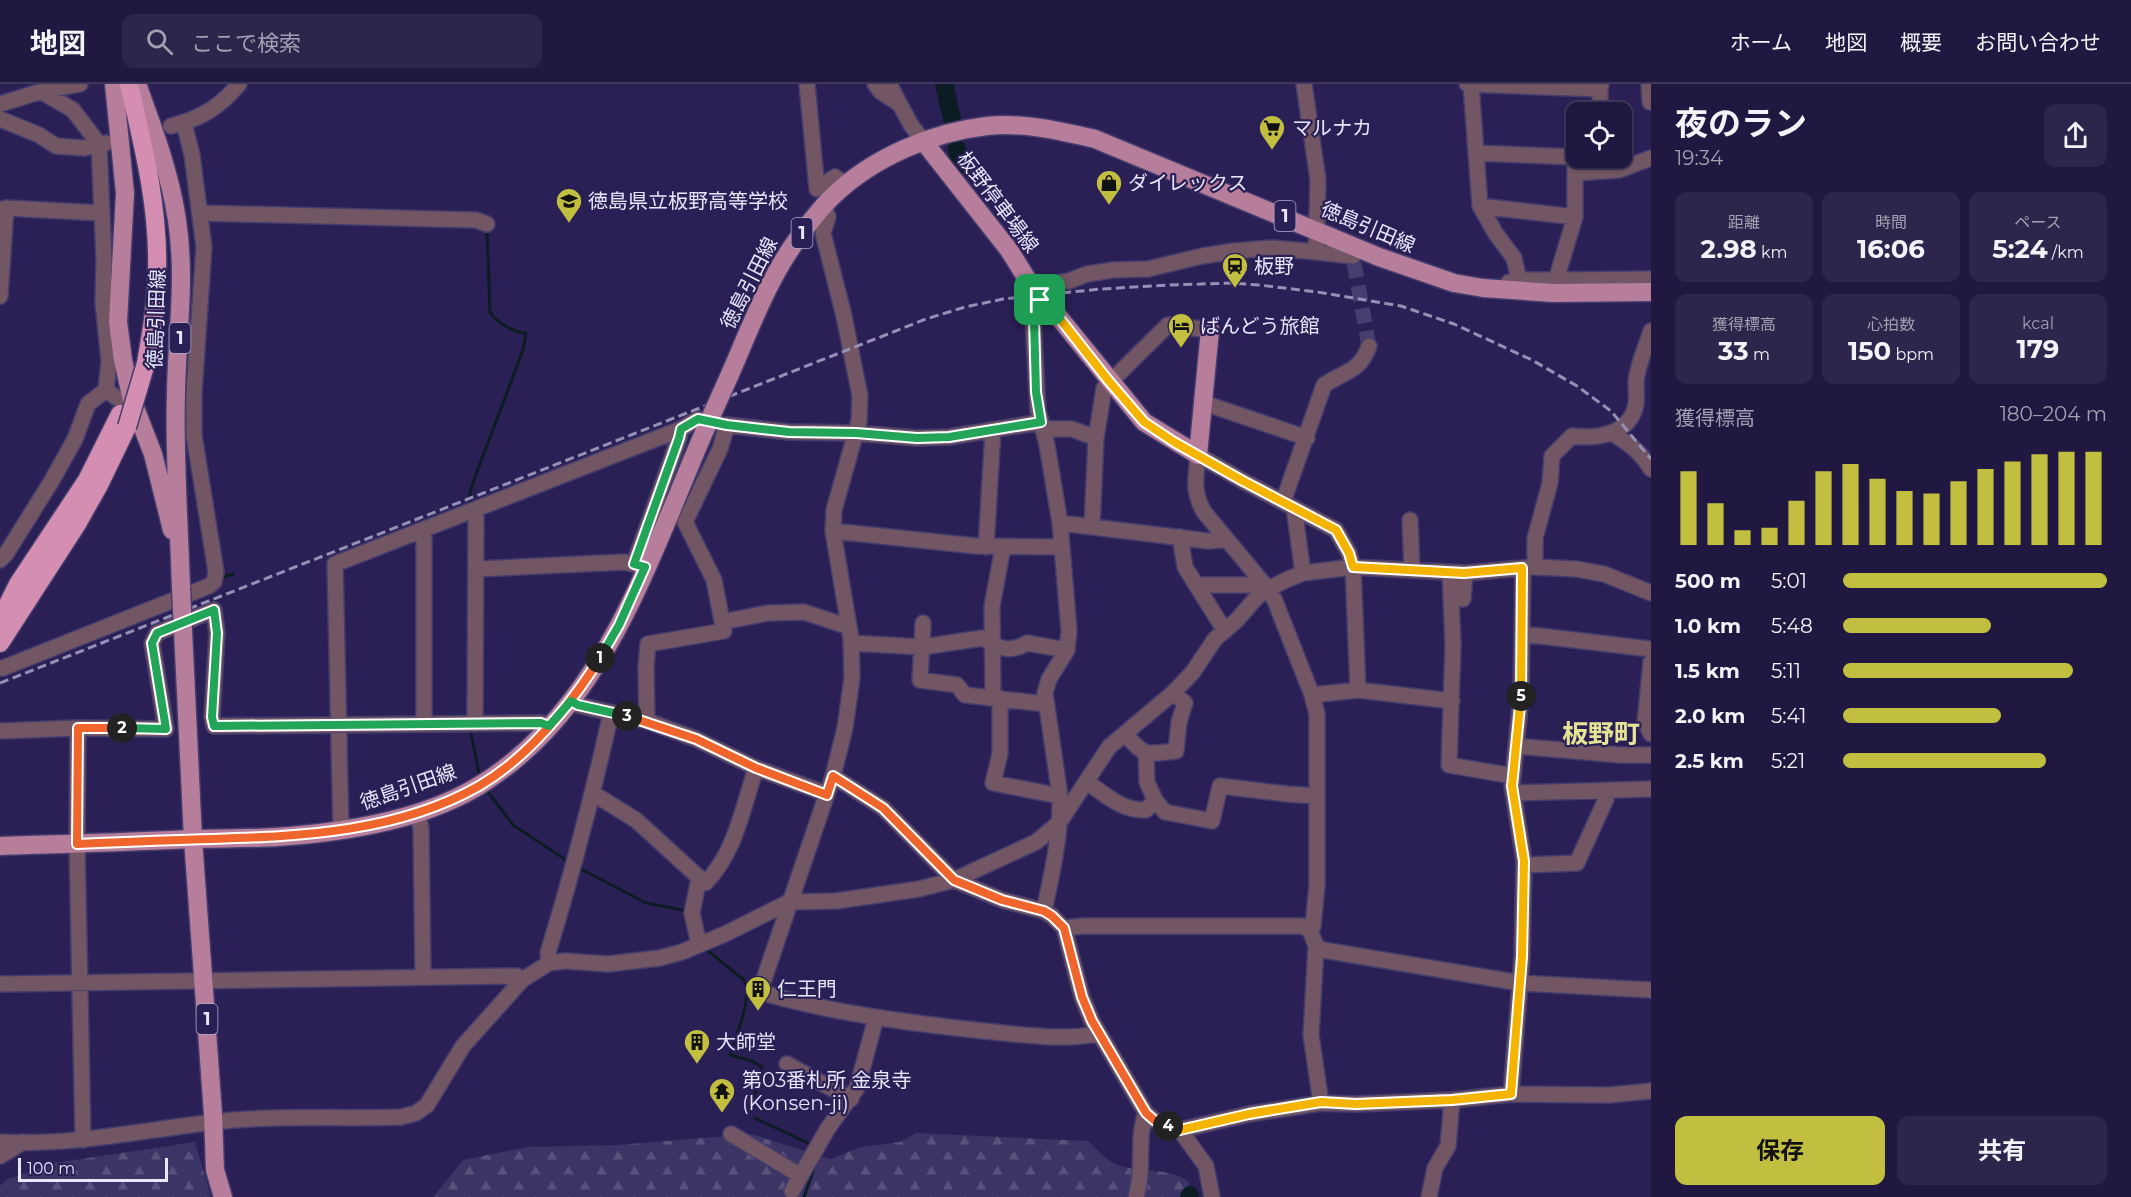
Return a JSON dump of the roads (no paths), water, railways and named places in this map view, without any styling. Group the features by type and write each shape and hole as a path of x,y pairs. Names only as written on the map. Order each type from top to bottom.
{"highway":[{"path":"116,84 133,120"},
{"path":"0,643 77,524 99,485 127,414 142,360 149,272 148,230 129,84"},
{"path":"0,620 18,584 87,480 127,414"}],"main road":[{"name":"1","path":"133,120 137,84"},
{"name":"徳島引田線","path":"133,120 167,176 177,218 182,266 176,392 181,588 193,839 214,1122 215,1170 223,1197"},
{"name":"徳島引田線","path":"133,120 125,193 118,322 127,414 153,454 180,564"},
{"name":"徳島引田線","path":"193,839 288,837 372,825 417,812 479,786 532,745 571,701 619,625 640,566 705,430 777,270 798,238 835,194 895,153 924,142 962,130 988,126 1025,126 1066,132 1125,150 1379,257 1454,283 1483,288 1554,293 1651,292"},
{"name":"板野停車場線","path":"924,142 1009,250 1036,294 1053,310 1144,422 1198,455"},
{"path":"1198,455 1210,330"},
{"path":"0,846 193,839"}],"street":[{"path":"0,104 80,84"},
{"path":"0,668 167,604 210,586 214,582 216,572 194,435 204,247 192,155 178,125 215,108 239,84"},
{"path":"807,84 817,189 836,177 847,185"},
{"path":"875,84 881,92 898,103"},
{"path":"889,84 910,125 924,142"},
{"path":"1304,84 1318,180 1316,252"},
{"path":"1519,280 1514,258 1480,206 1469,84 1600,87"},
{"path":"1649,84 1651,105"},
{"path":"0,560 51,482 75,439 88,404 106,390 109,362 103,303 104,260 101,213 106,143 73,110 42,92"},
{"path":"0,119 39,135 56,146 84,148 106,143"},
{"path":"1476,153 1575,157 1575,217 1556,280"},
{"path":"1575,173 1619,170 1651,158"},
{"path":"824,206 828,218 823,233 844,315 860,396 859,421 834,510 833,531 849,627 852,678 845,728 833,776 761,988 763,993 835,1011 876,1018 1019,1035 1077,1038 1098,1034"},
{"path":"1480,206 1575,217"},
{"path":"0,296 3,209 101,213"},
{"path":"201,213 477,220 487,224"},
{"path":"1044,911 1058,844 1060,796 1045,693 1049,679 1067,650 1069,631 1060,524 1036,392 1034,309 1036,294 1087,274 1113,270 1148,269 1234,251 1272,248 1316,252 1354,260 1379,257"},
{"path":"1483,288 1519,280 1651,279"},
{"path":"1092,527 1096,438 1104,388 1168,325 1210,330"},
{"path":"1511,1094 1522,957 1524,865 1513,793 1513,776 1521,698 1528,567 1550,483 1552,456 1572,436 1586,438 1612,433 1632,417 1636,405 1636,380 1648,351 1651,331"},
{"path":"1303,573 1289,505 1307,438 1324,385 1351,371 1362,362 1369,346"},
{"path":"106,390 117,398 127,414"},
{"path":"176,392 195,392"},
{"path":"1204,403 1307,438"},
{"path":"341,831 335,564 681,429 698,419 727,425 789,432 856,433 917,438 949,437 1042,426 1072,429 1096,438"},
{"path":"647,721 648,644 724,631 714,580 685,522 720,449 727,425"},
{"path":"477,569 624,562 640,566 681,429"},
{"path":"986,547 993,431"},
{"path":"1612,433 1632,446 1651,469"},
{"path":"1310,930 1313,926 1317,885 1317,714 1312,695 1275,601 1204,512 1198,500 1195,489 1198,455 1336,530 1349,553 1353,567 1358,690"},
{"path":"472,510 477,569 475,723"},
{"path":"1410,520 1412,569"},
{"path":"1060,524 1208,541 1225,538"},
{"path":"833,531 986,547 1062,547"},
{"path":"1180,537 1185,567 1225,631"},
{"path":"424,538 424,724"},
{"path":"1003,547 992,606 1000,754 993,783 1060,796"},
{"path":"1196,585 1266,587 1303,573 1353,567 1457,573 1528,567 1576,569 1604,574 1651,593"},
{"path":"1457,573 1464,599"},
{"path":"1457,573 1449,765 1513,776"},
{"path":"0,1142 83,1140 214,1122 295,1118 401,1117 416,1113 428,1105 464,1046 522,980 549,963 566,961 608,964 640,962 682,952 789,902 836,901 919,889 954,880 1036,842 1059,823 1109,747 1173,693 1193,672 1215,639 1266,587"},
{"path":"0,731 78,728 166,729 152,643 157,633 214,610 217,633 212,717 214,726 541,723 549,726"},
{"path":"722,622 768,613 804,612 849,627"},
{"path":"923,623 920,680 957,685 965,695 1046,704"},
{"path":"1523,634 1651,649"},
{"path":"851,643 921,647 983,638 993,646 1017,650 1027,643 1067,650"},
{"path":"1651,662 1646,722 1651,734"},
{"path":"1312,695 1358,690 1452,701"},
{"path":"1125,734 1146,754 1176,751 1179,722 1185,704 1173,693"},
{"path":"571,701 578,705 647,721 696,739 756,768 827,795"},
{"path":"549,963 548,953 594,794 611,713"},
{"path":"78,728 77,844 83,1140"},
{"path":"1516,746 1620,755 1651,755"},
{"path":"1146,754 1147,782 1155,800 1166,812 1212,821 1220,786 1316,796"},
{"path":"594,794 636,820 705,883 714,874 735,834 756,768"},
{"path":"833,776 883,808 954,880 1002,900 1044,911 1064,928 1082,997 1098,1034 1146,1113 1154,1120 1180,1130 1206,1166 1212,1197"},
{"path":"1087,782 1123,807 1135,811 1146,810 1155,800"},
{"path":"1513,793 1651,789"},
{"path":"1524,865 1577,863 1610,790"},
{"path":"417,812 421,828 423,976"},
{"path":"699,878 692,913 699,945"},
{"path":"1064,928 1083,926 1302,926 1310,930 1316,946 1311,1035 1321,1102"},
{"path":"1316,946 1334,952 1520,983 1651,990"},
{"path":"0,984 423,976 517,976 522,980"},
{"path":"792,1191 816,1149 857,1088 876,1018"},
{"path":"787,1064 851,1099"},
{"path":"1180,1130 1249,1114 1321,1102 1356,1104 1452,1100 1511,1094 1609,1095 1651,1091"},
{"path":"1429,1197 1435,1168 1448,1146 1452,1100"},
{"path":"1136,1197 1142,1162 1141,1127 1146,1113"},
{"path":"731,1134 801,1176"},
{"path":"0,1156 23,1142"}],"waterway":[{"path":"944,84 952,119"},
{"path":"957,149 959,165"},
{"path":"470,507 470,492 523,350 526,333 506,326 496,320 490,312 487,229"},
{"path":"221,578 233,574"},
{"path":"470,728 479,773"},
{"path":"488,792 513,825 569,862"},
{"path":"579,868 646,903 688,911"},
{"path":"707,950 744,980 745,1006 730,1055 752,1061 762,1067 754,1097"},
{"path":"755,1118 812,1145"},
{"path":"804,1197 815,1165"}],"tunnel":[{"path":"1354,263 1369,346"}],"railway":[{"path":"0,683 926,319 965,307 1003,299 1101,289 1232,283 1317,292 1401,306 1454,324 1532,360 1577,386 1611,411 1651,459"}],"place":[{"name":"マルナカ","path":"1272,151"},
{"name":"ダイレックス","path":"1109,206"},
{"name":"徳島県立板野高等学校","path":"569,224"},
{"name":"板野","path":"1235,289"},
{"name":"ばんどう旅館","path":"1181,349"},
{"name":"仁王門","path":"758,1012"},
{"name":"大師堂","path":"697,1065"},
{"name":"第03番札所 金泉寺 (Konsen-ji)","path":"722,1114"}],"district":[{"name":"板野町","path":"1601,734"}]}
